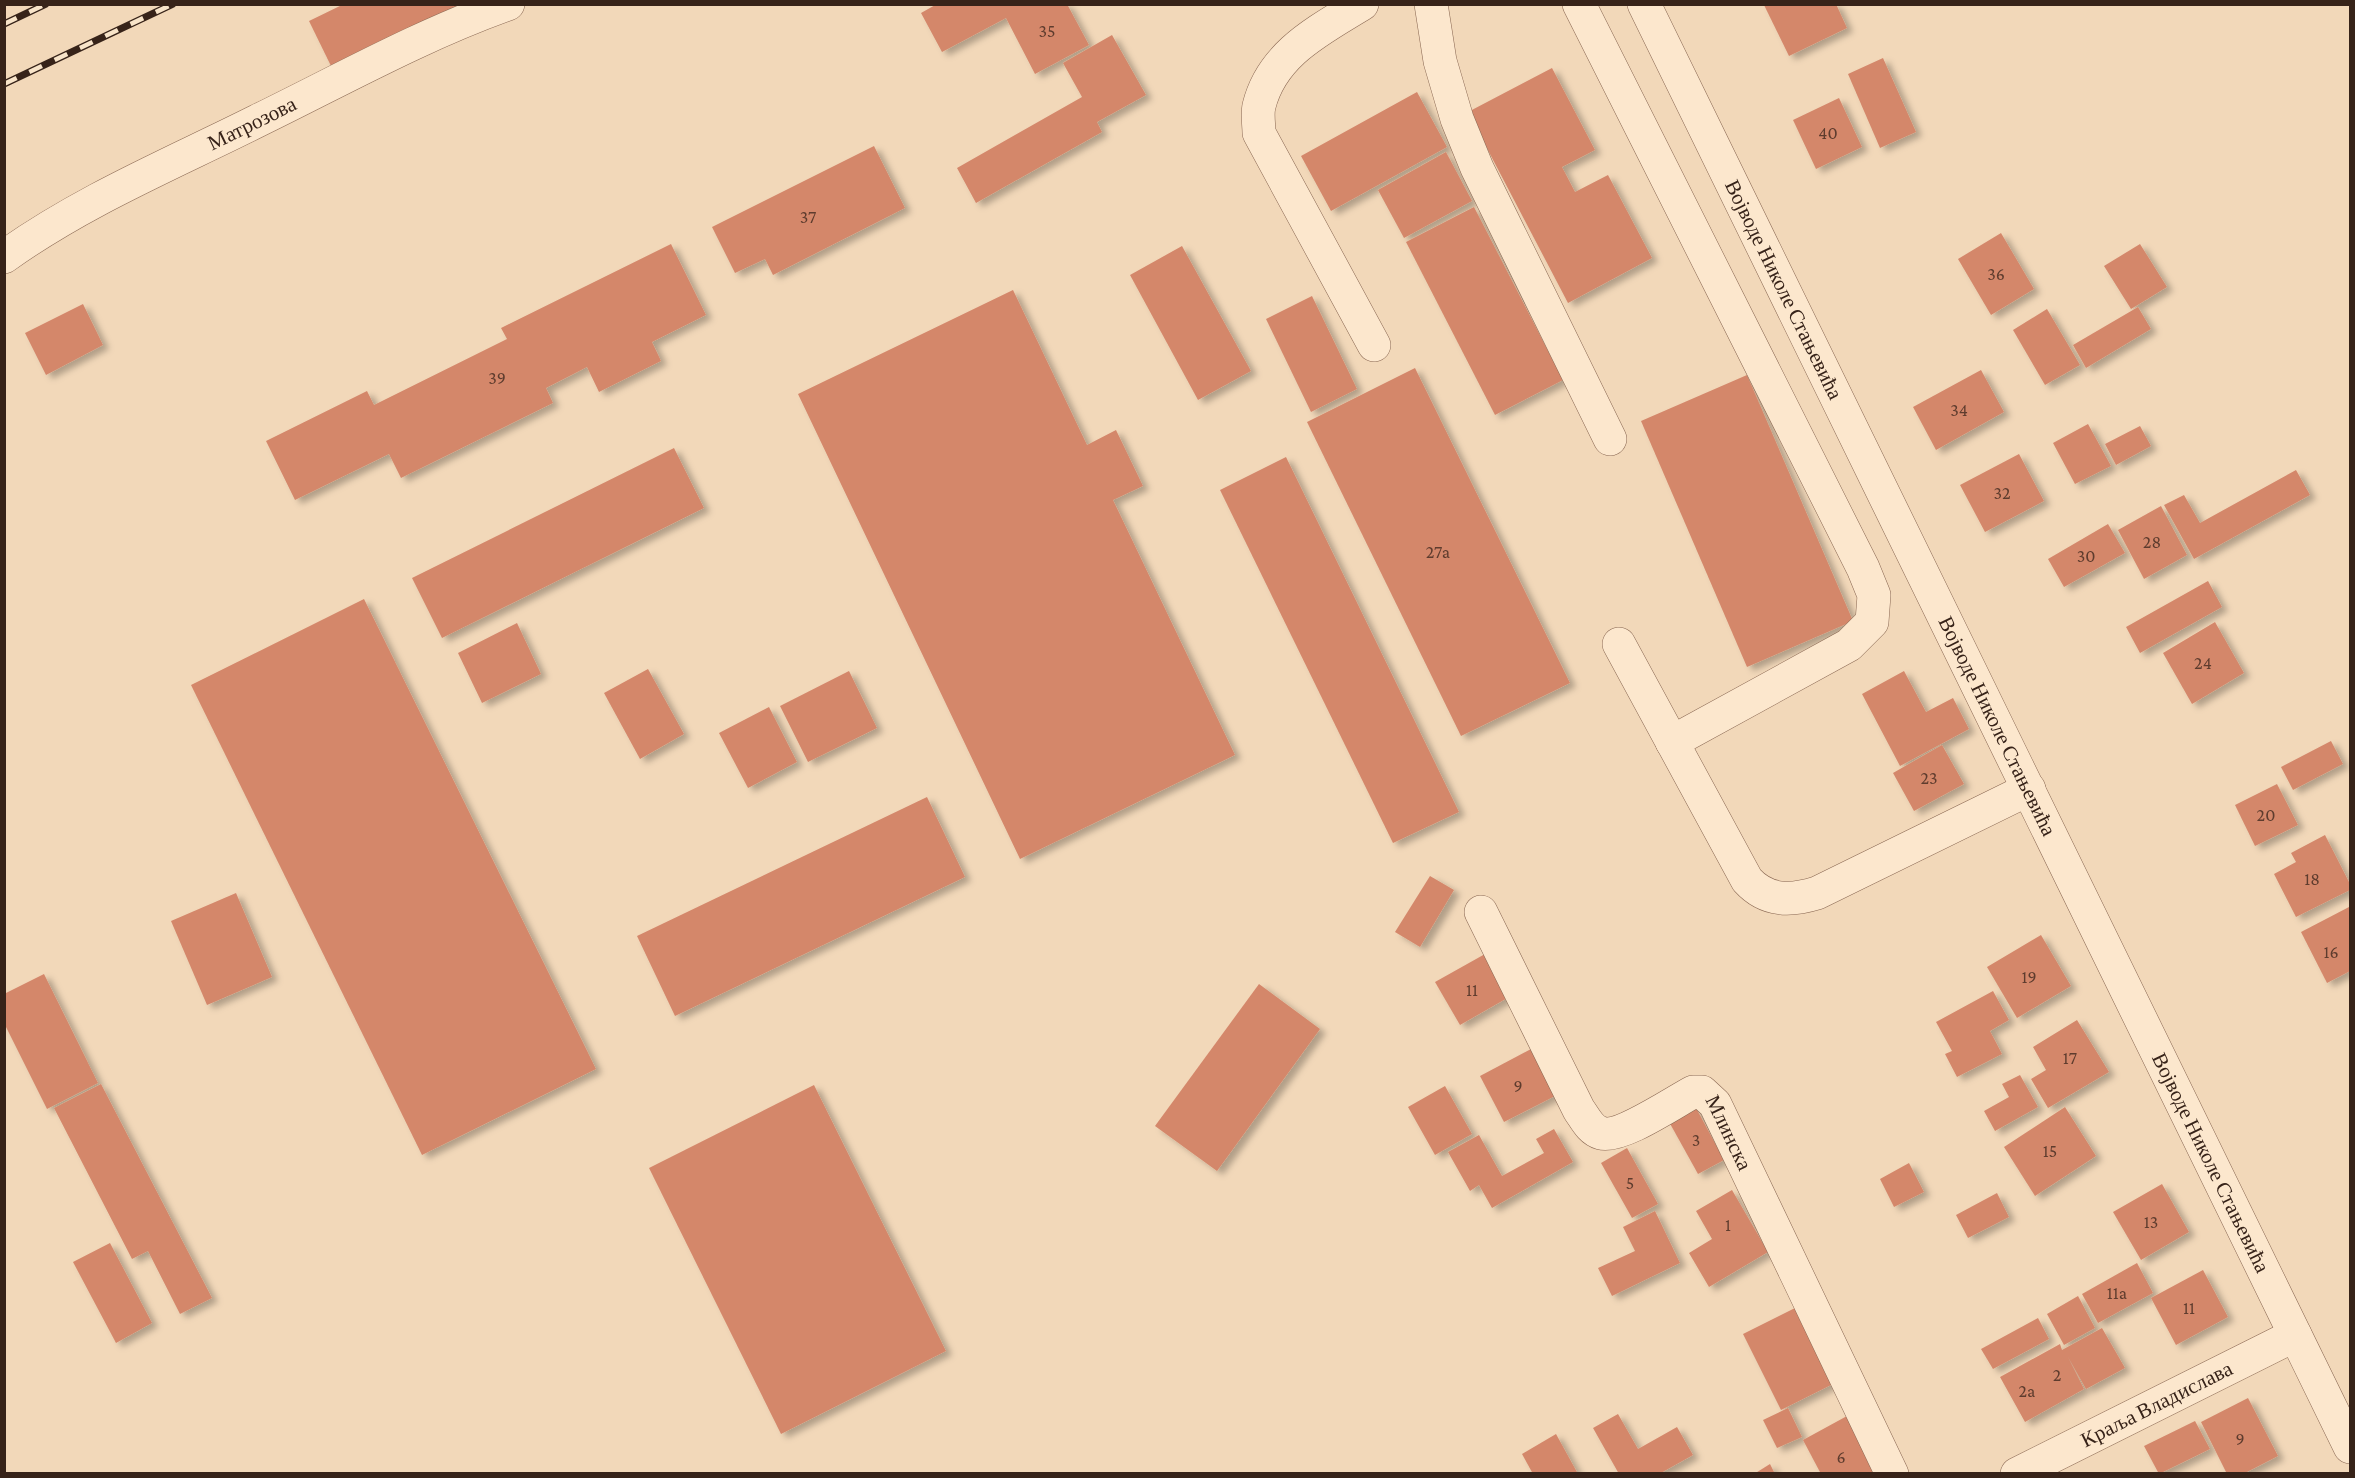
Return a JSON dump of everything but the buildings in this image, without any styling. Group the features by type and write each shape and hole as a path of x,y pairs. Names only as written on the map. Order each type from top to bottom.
{"street":[{"name":"Матрозова","path":"4,257 33,236 93,202 435,34 508,4"},
{"path":"1362,4 1305,39 1284,58 1270,78 1259,107 1259,134 1374,345"},
{"path":"1431,4 1440,61 1457,119 1477,168 1610,439"},
{"path":"1579,4 1863,568 1874,595 1872,622 1849,645 1672,742"},
{"name":"Војводе Николе Стањевића","path":"1644,4 2350,1447"},
{"path":"1619,644 1747,880 1757,891 1779,898 1797,899 1817,893 2029,789"},
{"name":"Млинска","path":"1481,912 1579,1110 1595,1130 1603,1134 1623,1130 1693,1092 1702,1092 1715,1104 1892,1473"},
{"name":"Краља Владислава","path":"2017,1473 2295,1335"}],"railway":[{"path":"4,24 46,4"},
{"path":"4,84 173,4"}]}
